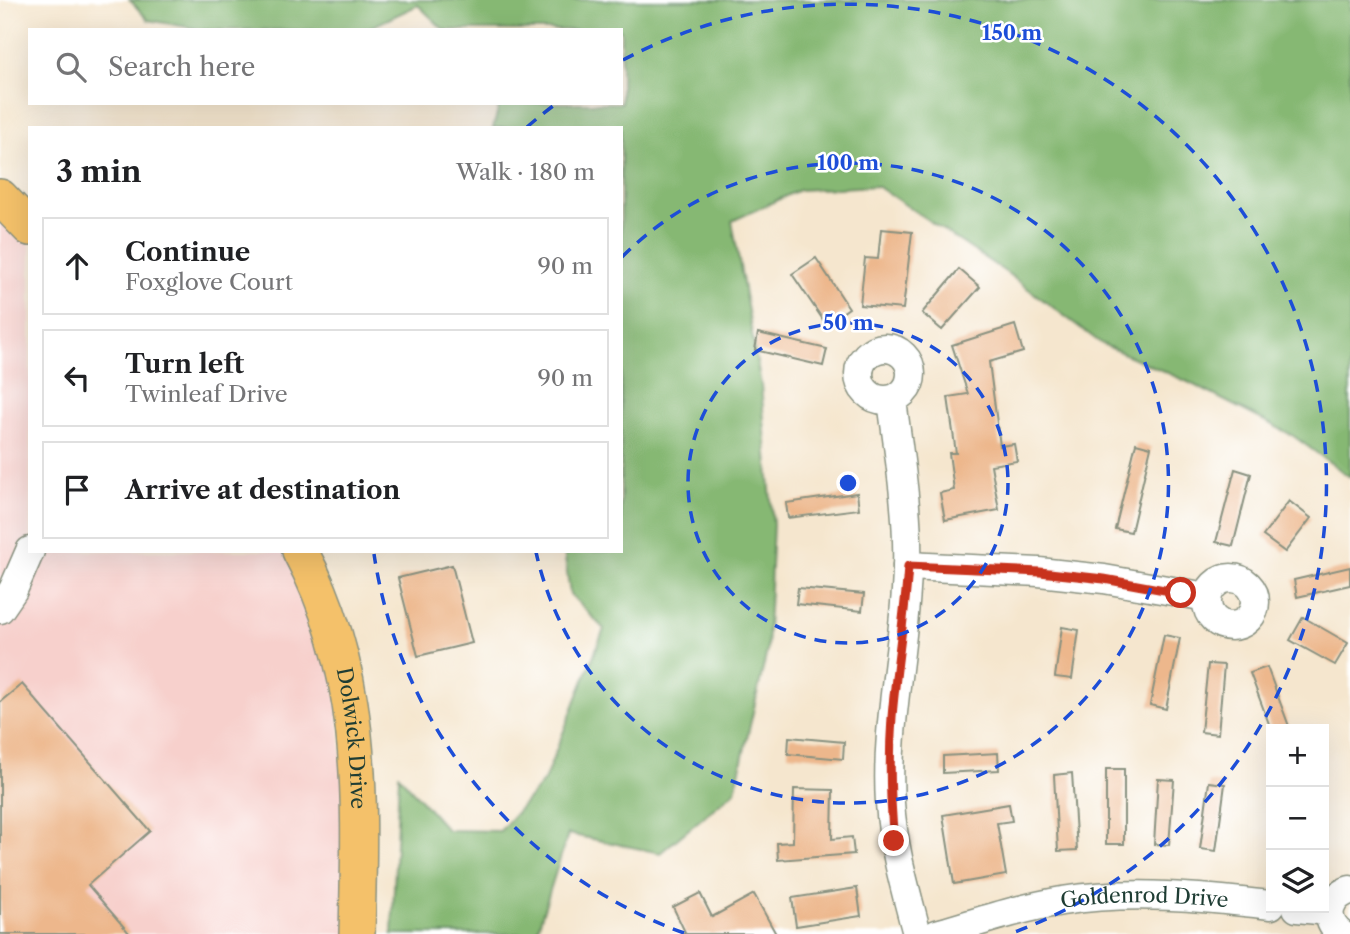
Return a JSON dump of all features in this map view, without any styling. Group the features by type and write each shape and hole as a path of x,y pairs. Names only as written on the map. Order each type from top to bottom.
{"main road":[{"path":"0,197 28,226"},
{"name":"Dolwick Drive","path":"301,553 329,613 348,684 356,744 358,790 357,934"}],"street":[{"path":"892,400 904,494 908,566 906,608 892,718 890,801 894,841 917,934"},
{"path":"0,609 13,590 29,553"},
{"path":"908,566 1040,572 1104,579 1207,597"},
{"path":"1310,913 1335,923 1336,897 1350,890"},
{"name":"Goldenrod Drive","path":"937,934 1062,901 1127,894 1188,895 1266,904"}],"shaded area":[{"path":"0,197 28,226 28,553 301,553 329,613 357,934 0,934"}],"green space":[{"path":"130,0 1350,0 1350,477 1292,435 1188,382 1102,344 1007,273 877,186 799,190 732,221 761,385 773,524 767,651 735,791 660,853 568,834 536,934 392,934 399,775 447,830 500,831 544,781 604,629 570,594 564,553 623,553 623,126 494,126 499,105 623,105 623,28 442,28 418,5 369,28 194,28 148,20"}],"building":[{"path":"881,229 912,232 903,309 860,305 865,258 878,259"},
{"path":"816,258 849,308 826,324 792,274"},
{"path":"959,269 980,287 942,330 922,313"},
{"path":"1015,325 1023,352 989,362 1000,446 1014,444 1017,461 991,465 999,510 945,520 940,493 954,490 949,453 956,453 948,397 968,394 952,345"},
{"path":"758,333 827,349 823,366 755,350"},
{"path":"1136,443 1151,447 1131,532 1115,529"},
{"path":"1235,469 1251,474 1233,546 1216,542"},
{"path":"857,493 859,509 788,518 786,503"},
{"path":"1289,501 1311,518 1285,552 1263,536"},
{"path":"452,565 472,643 418,656 398,578"},
{"path":"1350,567 1350,585 1297,597 1294,580"},
{"path":"798,588 864,594 862,611 796,604"},
{"path":"1303,617 1348,643 1335,665 1290,640"},
{"path":"1062,627 1079,630 1072,679 1055,677"},
{"path":"1164,635 1180,638 1166,709 1150,705"},
{"path":"1208,664 1224,665 1218,734 1201,732"},
{"path":"1267,667 1288,724 1269,724 1250,673"},
{"path":"22,684 150,831 88,885 130,934 0,934 0,702"},
{"path":"789,737 844,742 843,759 788,754"},
{"path":"998,753 999,770 943,773 943,756"},
{"path":"1106,769 1124,769 1124,844 1106,844"},
{"path":"1072,773 1077,850 1058,851 1054,775"},
{"path":"1158,779 1174,780 1169,845 1154,844"},
{"path":"1209,782 1225,784 1216,851 1200,849"},
{"path":"794,789 833,790 832,839 852,837 854,854 778,860 777,843 793,842"},
{"path":"1009,804 1012,821 997,823 1006,875 954,884 943,815"},
{"path":"857,888 861,916 796,926 792,898"},
{"path":"700,893 712,917 754,894 776,934 681,934 685,932 673,907"}],"route":[{"path":"894,841 890,801 892,718 906,608 908,566 1040,572 1104,579 1181,593"}]}
